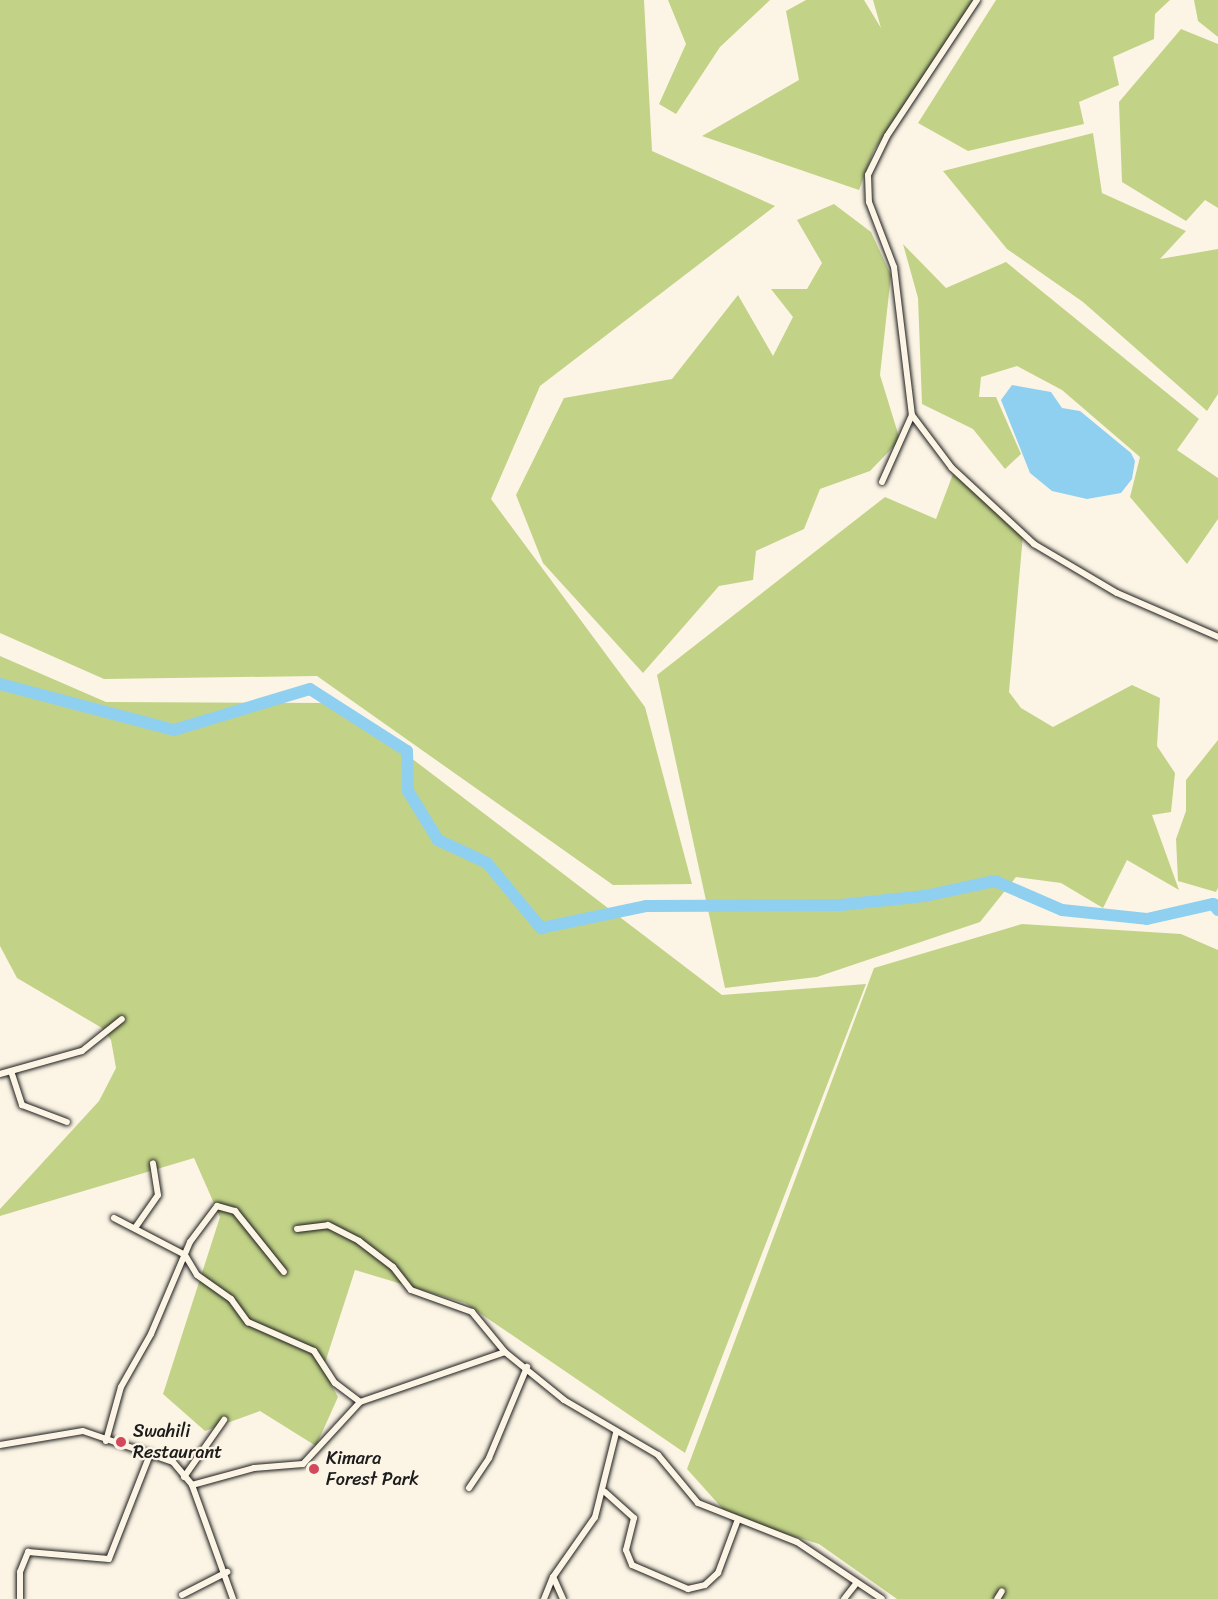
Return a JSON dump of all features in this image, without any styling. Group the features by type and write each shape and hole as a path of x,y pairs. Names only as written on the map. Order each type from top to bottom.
{"street":[{"path":"978,0 887,136 868,175 869,202 894,267 912,415 952,468 1034,544 1117,593 1218,637"},
{"path":"882,482 912,415"},
{"path":"0,1074 82,1051 122,1019"},
{"path":"11,1071 22,1105 68,1122"},
{"path":"135,1228 158,1195 153,1163"},
{"path":"106,1440 121,1387 198,1227 217,1206 224,1207 248,1225 284,1272"},
{"path":"114,1218 185,1255 197,1275 231,1299 241,1316 314,1351 335,1383 360,1402"},
{"path":"297,1229 328,1225 359,1241 393,1267 411,1290 472,1312 505,1352 527,1367 564,1400 616,1433 658,1455 698,1503 737,1522 802,1544 855,1585 882,1599"},
{"path":"192,1485 254,1468 303,1464 360,1402 505,1352"},
{"path":"469,1488 489,1458 527,1367"},
{"path":"184,1477 224,1420"},
{"path":"0,1444 70,1430 106,1440 149,1457 173,1462 192,1485 226,1572 233,1599"},
{"path":"544,1599 553,1576 589,1529 605,1492 616,1433"},
{"path":"20,1599 25,1554 108,1560 149,1457"},
{"path":"605,1492 634,1518 626,1550 632,1565 687,1589 705,1585 718,1573 737,1522"},
{"path":"182,1595 226,1572"},
{"path":"553,1576 563,1599"},
{"path":"844,1599 855,1585"},
{"path":"997,1599 1002,1591"}],"green space":[{"path":"0,0 644,0 652,151 775,206 540,386 491,499 645,707 692,884 613,885 317,676 104,679 0,633"},
{"path":"668,0 770,0 720,47 676,114 659,104 686,44"},
{"path":"806,0 864,0 881,28 873,0 979,0 874,150 859,190 702,136 799,80 786,11"},
{"path":"996,0 1170,0 1155,14 1154,39 1113,57 1119,85 1079,102 1084,124 968,151 918,123"},
{"path":"1194,0 1218,0 1218,37 1198,21"},
{"path":"1181,29 1218,44 1218,208 1205,200 1186,221 1122,182 1119,102"},
{"path":"1093,133 1102,193 1186,231 1160,259 1218,249 1218,394 1207,411 1083,302 1007,249 943,171"},
{"path":"834,204 871,232 891,275 880,375 900,440 870,471 820,489 804,529 756,551 753,580 719,586 643,673 543,563 516,495 564,398 672,379 738,295 773,356 793,317 771,289 807,289 822,263 797,220"},
{"path":"903,244 946,288 1006,262 1199,419 1177,450 1218,478 1218,519 1187,564 1130,497 1140,457 1062,390 1017,366 981,377 979,397 996,397 1021,454 1005,469 973,429 922,404 918,298"},
{"path":"953,474 1023,535 1009,692 1021,708 1053,727 1132,685 1160,698 1157,746 1175,773 1171,812 1152,815 1179,890 1127,860 1103,908 1061,883 1016,877 980,922 817,977 725,988 657,675 885,497 936,519"},
{"path":"0,656 106,702 339,703 722,995 866,984 685,1453 465,1303 355,1270 323,1369 338,1397 316,1446 260,1411 205,1431 163,1394 220,1217 194,1158 0,1216 0,1209 99,1101 116,1068 111,1040 102,1028 17,978 0,946"},
{"path":"1218,740 1218,888 1216,892 1178,881 1176,839 1186,811 1186,780"},
{"path":"1022,924 1181,934 1218,950 1218,1599 897,1599 819,1544 730,1517 687,1469 874,968"}],"water":[{"path":"1012,385 1051,392 1062,408 1080,411 1131,453 1135,461 1132,479 1121,493 1087,499 1052,491 1030,473 1001,400"}],"waterway":[{"path":"0,684 174,730 310,689 407,751 408,791 438,840 487,863 541,928 646,906 841,905 925,896 995,881 1062,910 1147,919 1213,904 1218,910"}],"place":[{"name":"Swahili Restaurant","path":"121,1442"},
{"name":"Kimara Forest Park","path":"314,1469"}]}
